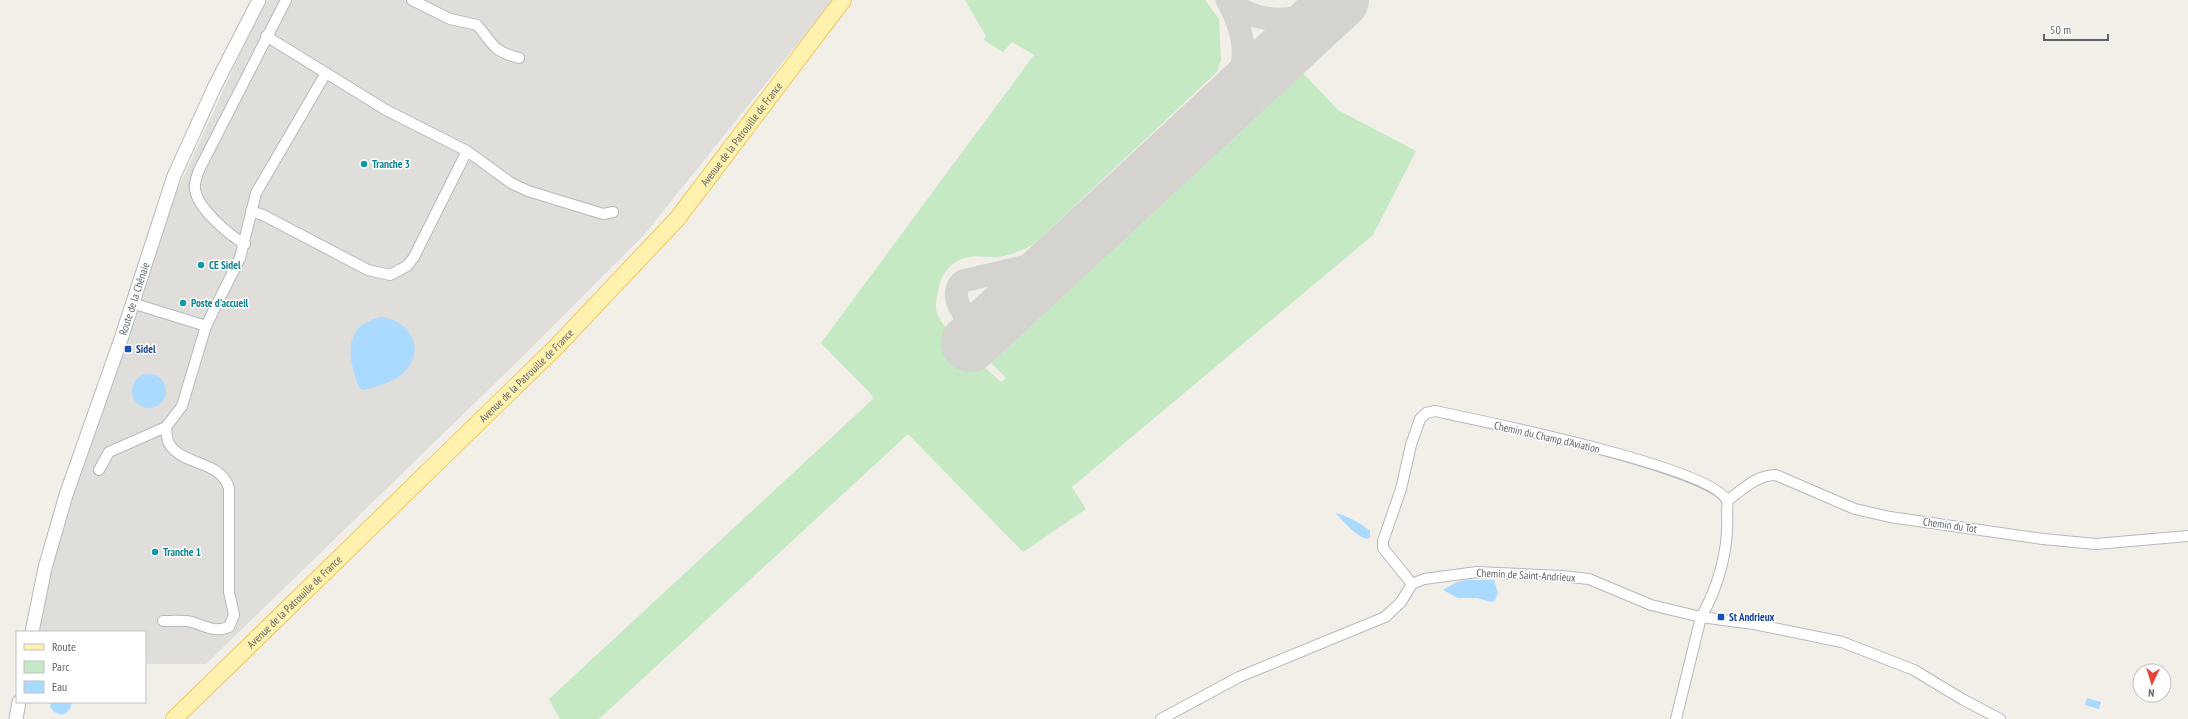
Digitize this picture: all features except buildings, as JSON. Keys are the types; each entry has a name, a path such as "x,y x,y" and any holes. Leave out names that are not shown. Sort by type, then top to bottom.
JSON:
{"main road":[{"name":"Avenue de la Patrouille de France","path":"174,719 557,346 677,219 843,0"}],"street":[{"name":"Route de la Chênaie","path":"32,631 56,527 174,176 214,88 259,0"},
{"path":"245,244 234,238 203,208 195,189 195,181 198,170 266,36 286,0"},
{"path":"412,0 450,19 477,25 493,47 502,53 519,58"},
{"path":"266,36 386,110 467,151 511,183 528,192 603,214 613,212"},
{"path":"99,470 108,452 166,427 182,406 206,326 226,288 245,244 256,193 326,73"},
{"path":"251,211 263,215 368,270 390,275 403,269 414,257 467,151"},
{"path":"132,303 206,326"},
{"name":"Chemin du Champ d'Aviation","path":"1412,584 1383,548 1383,542 1401,489 1410,445 1420,419 1426,413 1435,411 1572,442 1658,466 1710,485 1722,493 1727,501"},
{"path":"164,621 191,622 214,630 223,630 228,627 234,615 228,592 229,488 226,480 204,463 177,452 167,440 166,427"},
{"name":"Chemin du Tot","path":"1727,501 1756,479 1765,475 1776,475 1855,509 1890,517 2096,544 2188,536"},
{"path":"1676,719 1701,617 1710,602 1722,565 1728,532 1727,501"},
{"name":"Chemin de Saint-Andrieux","path":"1412,584 1424,579 1477,572 1562,576 1589,579 1651,605 1701,617 1754,624 1842,642 1914,670 1962,699 2000,719"},
{"path":"1161,719 1239,677 1385,617 1401,602 1412,584"},
{"path":"16,719 19,703"}],"shaded area":[{"path":"268,0 833,0 644,235 516,363 206,664 146,664 146,631 37,631 60,532 162,224 251,30"}],"green space":[{"path":"965,0 1205,0 1219,19 1221,59 1217,72 1035,243 1013,254 998,257 974,256 961,259 953,264 944,274 937,294 937,313 955,339 1001,382 1006,378 991,363 1303,73 1338,110 1416,151 1373,235 1072,487 1086,509 1023,552 908,434 599,719 560,719 549,699 873,399 871,394 821,343 1034,55 1012,42 1003,52 984,40 986,36"}],"water":[{"path":"381,317 400,323 412,336 414,353 412,362 397,378 375,387 364,390 360,389 353,366 351,345 359,328 368,321"},
{"path":"146,374 152,374 156,375 163,381 166,391 165,398 159,405 152,408 146,408 142,407 135,401 132,394 132,388 133,384 139,377"},
{"path":"1335,513 1358,522 1370,531 1370,538 1361,537"},
{"path":"1466,580 1494,580 1498,593 1495,600 1492,602 1477,598 1458,598 1443,590 1457,582"},
{"path":"2087,698 2101,702 2099,709 2085,705"},
{"path":"51,703 71,703 71,707 68,711 62,715 54,712 50,707"}],"taxiway":[{"path":"1225,106 1239,79 1243,54 1239,28 1227,0"},
{"path":"1229,0 1244,11 1255,16 1278,19 1301,17 1313,14 1334,5"},
{"path":"992,323 984,325 974,323 964,313 957,299 956,293 958,286 963,281 1052,260 1068,252"}],"runway":[{"path":"970,343 1340,0"}],"place":[{"name":"Tranche 3","path":"364,164"},
{"name":"CE Sidel","path":"201,265"},
{"name":"Poste d'accueil","path":"183,303"},
{"name":"Sidel","path":"128,349"},
{"name":"Tranche 1","path":"155,552"},
{"name":"St Andrieux","path":"1721,617"}]}
